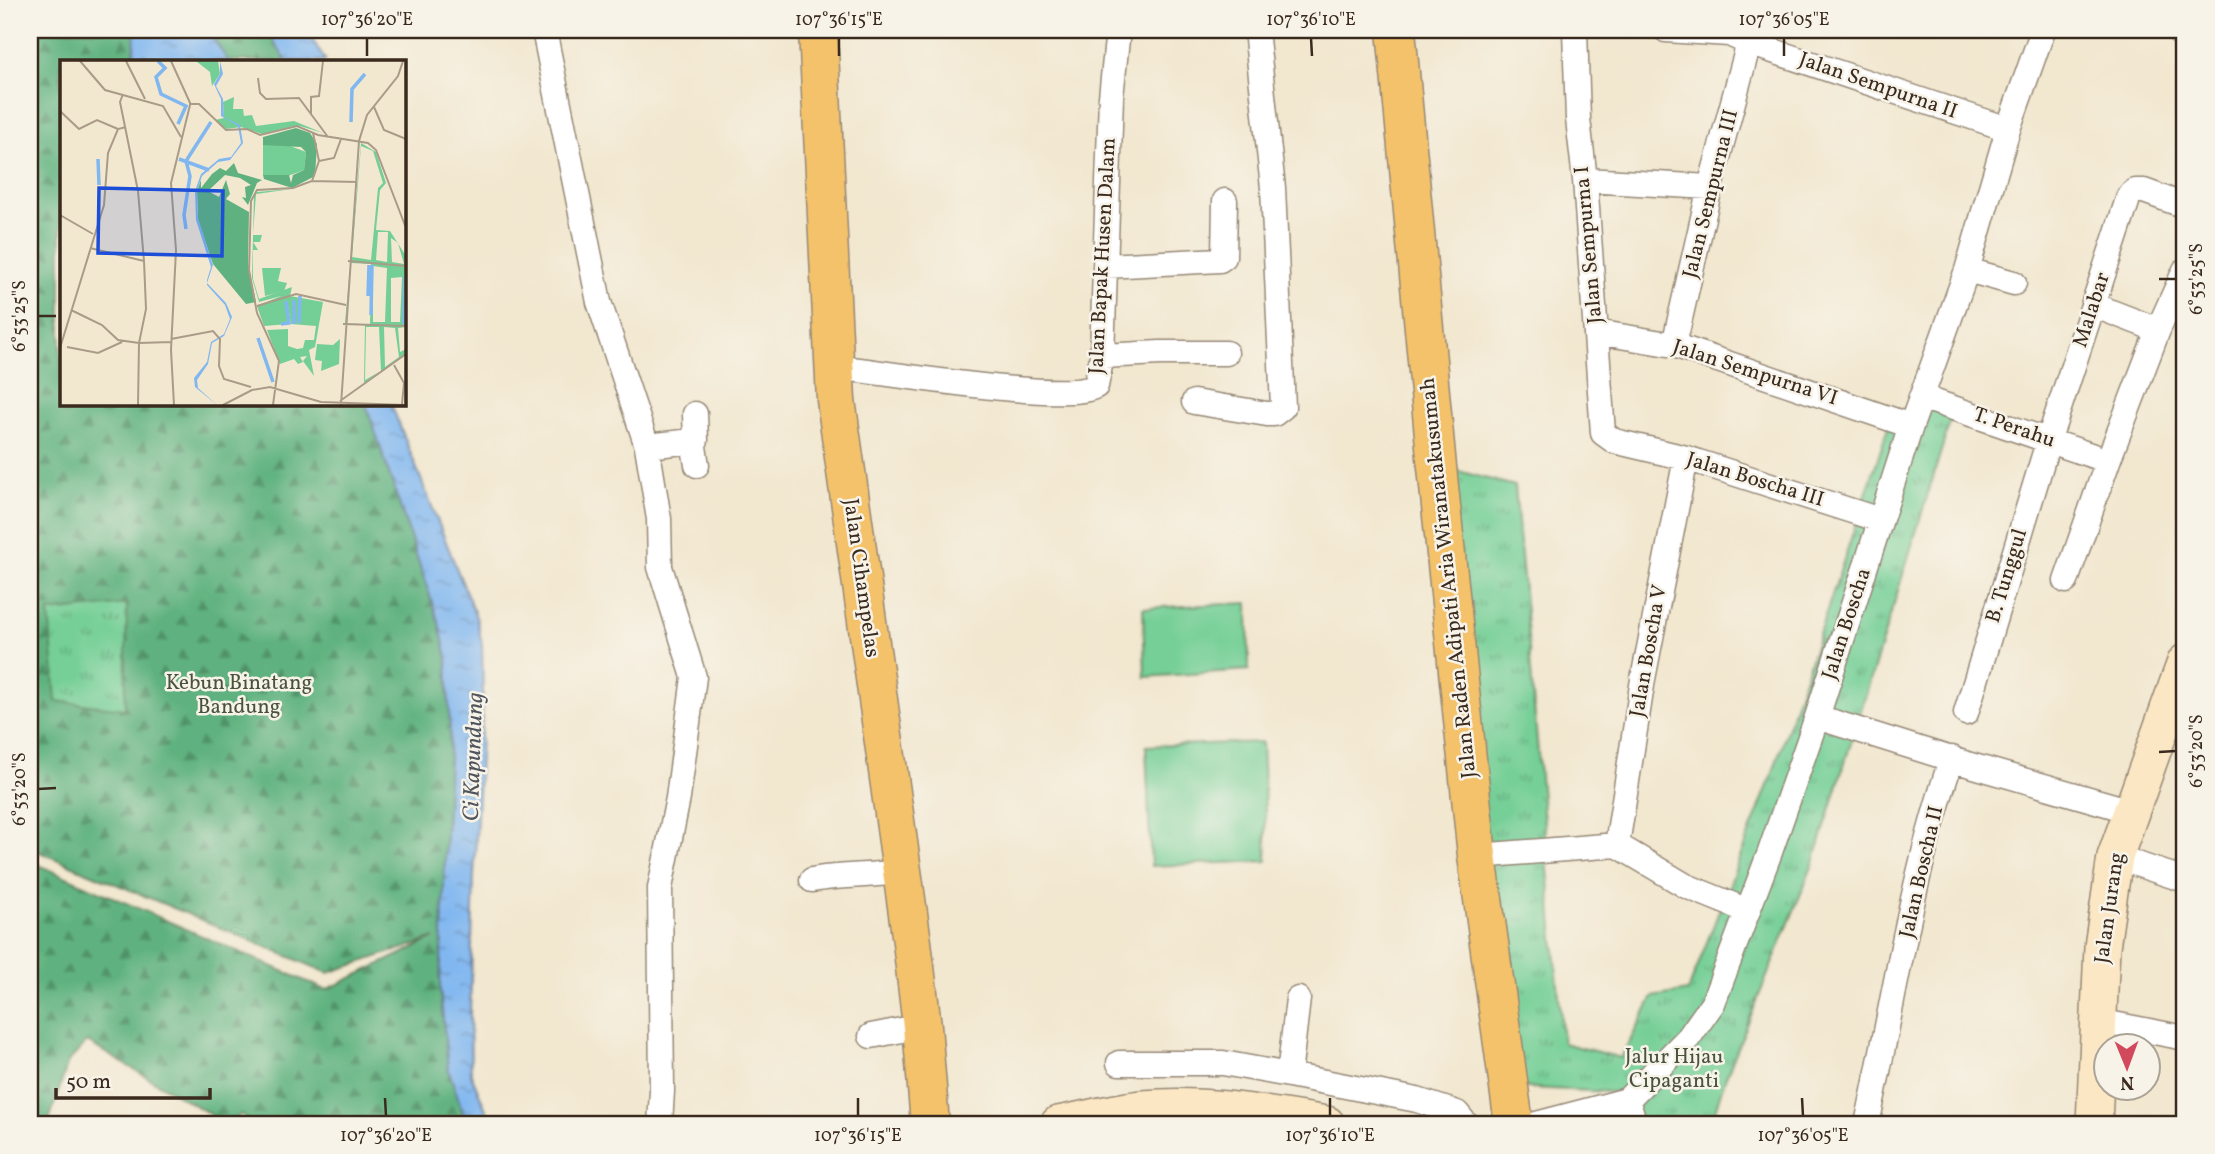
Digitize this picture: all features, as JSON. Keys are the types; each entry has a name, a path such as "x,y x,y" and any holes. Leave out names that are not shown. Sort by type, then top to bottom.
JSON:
{"main road":[{"name":"Jalan Cihampelas","path":"818,30 839,424 902,872 922,1026 930,1124"},
{"name":"Jalan Raden Adipati Aria Wiranatakusumah","path":"1396,30 1477,856 1499,1031 1514,1124"},
{"name":"Jalan Jurang","path":"2094,1124 2102,947 2115,857 2185,662"},
{"path":"1058,1124 1144,1108 1242,1111 1326,1124"}],"street":[{"path":"544,30 599,302 647,446 659,519 660,567 694,677 678,798 660,888 660,1124"},
{"name":"Jalan Bapak Husen Dalam","path":"834,367 1048,392 1089,390 1096,386 1102,356 1111,97 1118,30"},
{"path":"1194,402 1267,414 1274,414 1283,407 1273,187 1256,30"},
{"name":"Jalan Sempurna I","path":"1575,30 1578,118 1585,180 1601,423 1607,438 1628,444"},
{"name":"Jalan Sempurna II","path":"1666,30 1729,34 2008,130"},
{"name":"Jalan Boscha","path":"1628,1100 1689,1037 1713,1003 1817,717 1911,426 1967,270 2008,130 2043,30"},
{"path":"2180,30 2185,31"},
{"name":"Jalan Sempurna III","path":"1675,345 1710,187 1749,43"},
{"path":"1585,180 1710,187"},
{"name":"Malabar","path":"2049,439 2129,196 2135,191 2144,191 2185,206"},
{"path":"1106,266 1220,260 1224,257 1225,201"},
{"path":"1967,270 2014,283"},
{"path":"2066,581 2158,330 2185,270"},
{"path":"2094,305 2158,330"},
{"name":"Jalan Sempurna VI","path":"1596,332 1675,345 1911,426"},
{"path":"1102,356 1226,353"},
{"name":"T. Perahu","path":"1921,397 2108,461"},
{"path":"647,446 695,453 695,414"},
{"name":"B. Tunggul","path":"1966,713 2049,439"},
{"name":"Jalan Boscha III","path":"1628,444 1686,458 1880,520"},
{"name":"Jalan Boscha V","path":"1617,845 1643,678 1686,458"},
{"path":"1817,717 2131,811"},
{"name":"Jalan Boscha II","path":"1867,1124 1917,878 1934,811 1952,758"},
{"path":"1477,856 1617,845 1686,886 1748,911"},
{"path":"2115,857 2185,880"},
{"path":"812,880 835,875 902,872"},
{"path":"1289,1075 1298,999"},
{"path":"2098,1021 2185,1038"},
{"path":"871,1036 922,1026"},
{"path":"1119,1063 1223,1063 1417,1100 1457,1113 1466,1124"},
{"path":"1536,1124 1628,1100 1635,1124"}],"green space":[{"name":"Kebun Binatang Bandung","path":"30,30 267,30 285,60 60,60 60,406 367,406 439,623 447,657 450,731 440,989 449,1058 467,1124 250,1124 242,1114 227,1124 87,1042 68,1062 48,1124 30,1124 30,861 326,990 435,938 328,973 30,848"},
{"name":"Jalur Hijau Cipaganti","path":"1922,399 1954,409 1815,859 1725,1079 1711,1124 1640,1124 1628,1093 1512,1087 1443,467 1515,486 1563,1043 1621,1058 1653,997 1688,991 1772,775 1888,428"},
{"path":"1248,603 1249,670 1145,677 1143,608"},
{"path":"127,604 125,709 56,701 49,612"},
{"path":"1262,742 1267,861 1151,866 1146,746"}],"water":[{"path":"135,30 208,30 227,60 139,60 134,54"},
{"path":"267,30 306,30 325,60 285,60"},
{"name":"Ci Kapundung","path":"367,406 392,406 476,617 482,644 483,695 470,1013 471,1074 492,1124 467,1124 448,1068 440,989 450,731 447,657 439,623"}]}
